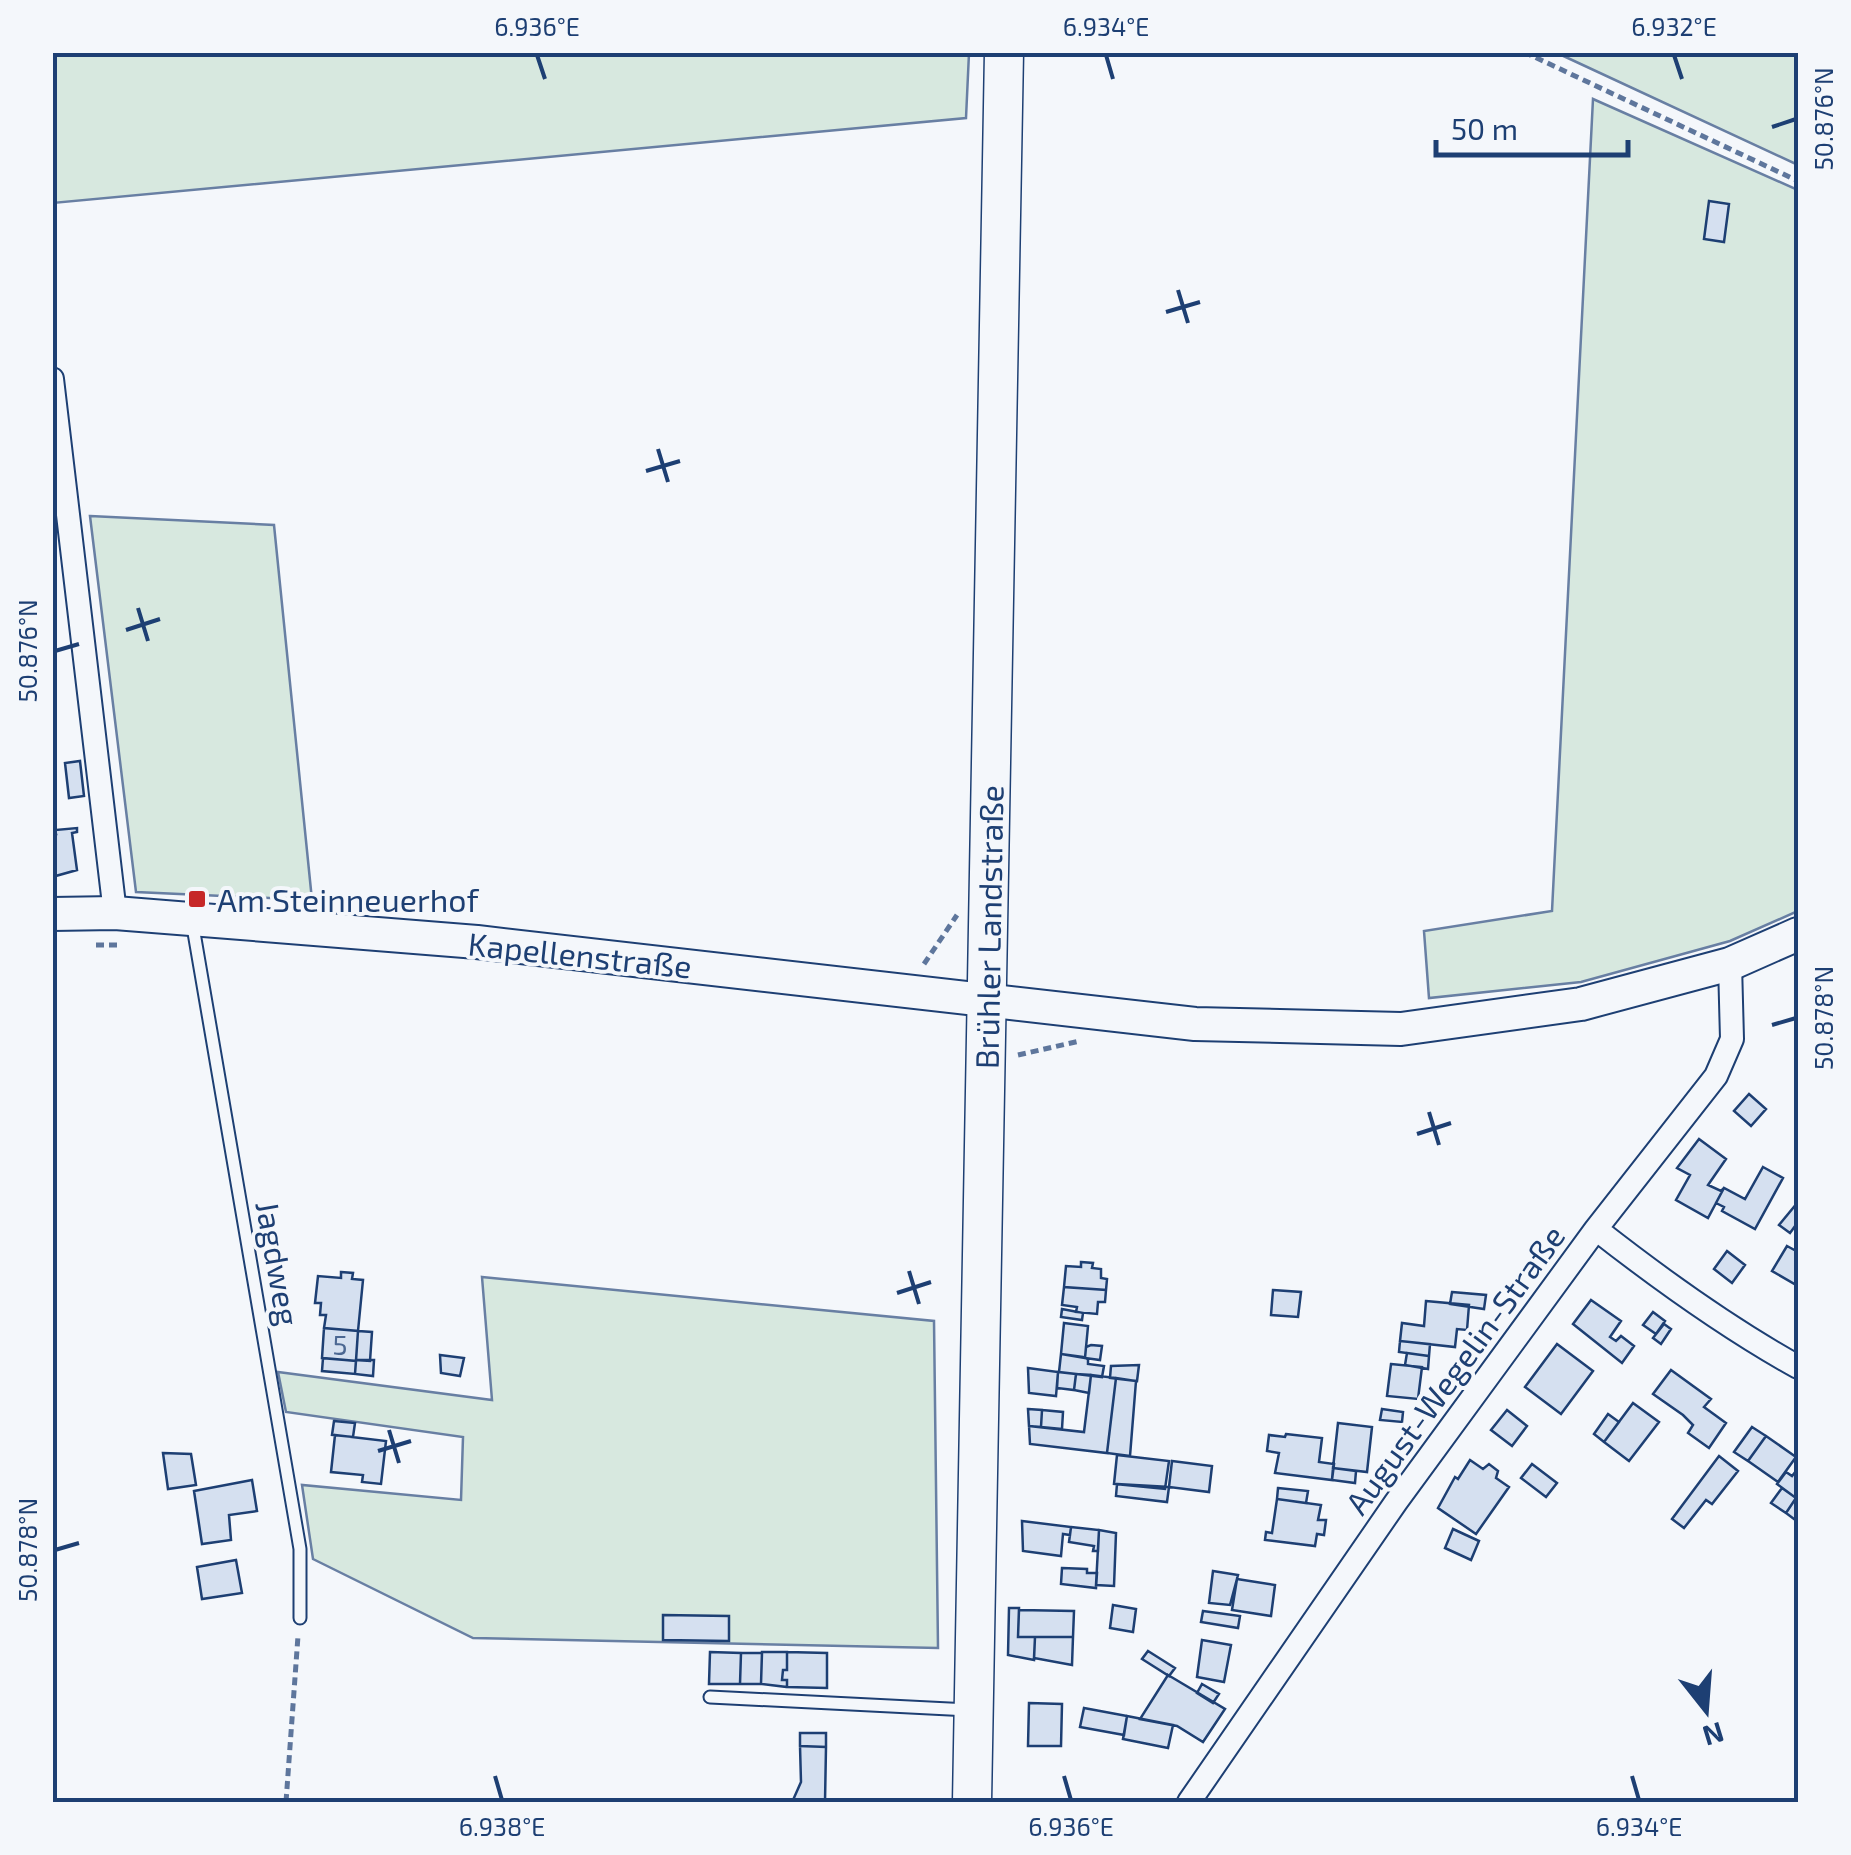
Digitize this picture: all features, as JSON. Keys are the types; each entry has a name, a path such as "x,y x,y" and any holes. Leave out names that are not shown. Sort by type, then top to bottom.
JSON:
{"main road":[{"name":"Brühler Landstraße","path":"972,1802 1004,52"},
{"name":"Kapellenstraße","path":"52,914 192,918 477,942 1194,1024 1401,1030 1581,1004 1730,964 1798,934"}],"street":[{"path":"52,380 60,514 115,913"},
{"name":"August-Wegelin-Straße","path":"1189,1802 1396,1502 1596,1229 1716,1076 1732,1039 1730,964"},
{"path":"1596,1229 1742,1336 1798,1367"}],"lane":[{"name":"Jagdweg","path":"192,918 300,1549 300,1618"},
{"path":"710,1697 974,1710"}],"path":[{"path":"1524,52 1798,181"},
{"path":"286,1802 300,1618"}],"shaded area":[{"path":"90,52 969,53 966,118 53,203 53,56"},
{"path":"1557,53 1798,53 1798,165"},
{"path":"1593,99 1798,190 1798,911 1730,941 1581,982 1429,998 1424,931 1552,911"},
{"path":"90,516 274,525 312,900 136,892"},
{"path":"482,1277 934,1321 938,1648 473,1638 313,1559 302,1485 461,1500 463,1437 286,1412 278,1372 492,1400"}],"building":[{"path":"1709,201 1729,204 1724,242 1704,239"},
{"path":"80,761 84,796 69,798 65,763"},
{"path":"77,828 72,833 77,870 52,877 52,834 56,834 55,830"},
{"path":"1749,1094 1766,1109 1751,1126 1734,1111"},
{"path":"1699,1139 1726,1159 1708,1185 1721,1191 1724,1188 1708,1218 1676,1200 1690,1175 1677,1168"},
{"path":"1763,1167 1783,1178 1755,1229 1722,1211 1724,1207 1716,1203 1724,1188 1745,1199"},
{"path":"1798,1202 1798,1222 1790,1233 1779,1225"},
{"path":"1787,1246 1798,1252 1798,1286 1772,1271"},
{"path":"1727,1251 1745,1265 1732,1283 1714,1269"},
{"path":"1081,1262 1093,1263 1092,1268 1101,1269 1101,1278 1107,1279 1106,1290 1064,1287 1066,1266 1081,1267"},
{"path":"341,1272 353,1273 352,1279 363,1280 358,1331 324,1328 326,1315 320,1315 321,1303 315,1303 318,1276 341,1278"},
{"path":"1064,1287 1106,1290 1105,1302 1098,1302 1097,1314 1076,1312 1077,1307 1062,1305"},
{"path":"1273,1290 1301,1292 1298,1317 1271,1315"},
{"path":"1452,1292 1486,1295 1484,1309 1450,1304"},
{"path":"1591,1300 1621,1321 1610,1337 1616,1341 1621,1336 1634,1346 1622,1363 1573,1324"},
{"path":"1426,1301 1469,1305 1467,1330 1457,1329 1455,1347 1400,1341 1402,1323 1424,1326"},
{"path":"1062,1309 1083,1313 1082,1320 1061,1317"},
{"path":"1653,1312 1665,1321 1656,1334 1643,1325"},
{"path":"1064,1323 1088,1326 1085,1358 1061,1354"},
{"path":"1664,1324 1671,1329 1661,1344 1653,1338"},
{"path":"324,1328 358,1331 356,1361 322,1358"},
{"path":"358,1331 372,1332 370,1361 356,1360"},
{"path":"1400,1341 1430,1344 1429,1356 1399,1352"},
{"path":"1557,1344 1593,1371 1561,1414 1525,1387"},
{"path":"1102,1346 1100,1360 1085,1358 1086,1347"},
{"path":"1407,1353 1429,1356 1428,1369 1405,1365"},
{"path":"1061,1354 1083,1357 1088,1364 1104,1366 1102,1377 1059,1372"},
{"path":"440,1355 464,1358 460,1376 441,1373"},
{"path":"323,1358 356,1361 355,1374 322,1371"},
{"path":"356,1360 374,1360 373,1376 355,1374"},
{"path":"1391,1364 1422,1367 1418,1399 1387,1396"},
{"path":"1139,1365 1137,1381 1110,1378 1111,1366"},
{"path":"1028,1368 1058,1372 1056,1396 1029,1393"},
{"path":"1671,1370 1711,1399 1704,1407 1726,1423 1709,1448 1688,1433 1693,1425 1683,1415 1653,1394"},
{"path":"1058,1372 1076,1374 1074,1390 1057,1388"},
{"path":"1076,1374 1091,1375 1089,1393 1074,1390"},
{"path":"1091,1375 1116,1378 1107,1453 1030,1444 1029,1426 1084,1432"},
{"path":"1116,1378 1136,1381 1130,1456 1107,1453"},
{"path":"1633,1403 1659,1422 1629,1461 1604,1442"},
{"path":"1028,1409 1042,1410 1041,1427 1029,1426"},
{"path":"1382,1409 1403,1412 1402,1422 1380,1420"},
{"path":"1042,1410 1063,1412 1062,1429 1041,1427"},
{"path":"1507,1410 1527,1426 1512,1446 1491,1430"},
{"path":"1608,1414 1619,1422 1604,1442 1594,1434"},
{"path":"334,1421 355,1423 353,1437 332,1435"},
{"path":"1338,1423 1372,1427 1367,1472 1333,1468"},
{"path":"1752,1427 1766,1436 1748,1461 1734,1452"},
{"path":"335,1435 386,1441 381,1484 362,1482 363,1475 331,1472"},
{"path":"1269,1435 1322,1438 1319,1462 1334,1464 1332,1480 1275,1473 1279,1453 1267,1451"},
{"path":"1766,1436 1796,1457 1778,1482 1748,1461"},
{"path":"163,1453 191,1454 196,1485 168,1489"},
{"path":"1117,1455 1169,1461 1165,1489 1114,1484"},
{"path":"1719,1456 1738,1471 1712,1504 1706,1500 1684,1528 1672,1519"},
{"path":"1470,1460 1483,1469 1489,1464 1498,1471 1496,1478 1509,1487 1476,1534 1438,1508 1455,1477 1458,1479"},
{"path":"1172,1461 1212,1466 1209,1492 1169,1487"},
{"path":"1532,1464 1557,1483 1546,1497 1521,1478"},
{"path":"1333,1468 1356,1471 1355,1483 1332,1480"},
{"path":"1796,1471 1798,1522 1786,1513 1796,1498 1777,1484 1786,1472 1792,1476"},
{"path":"252,1480 257,1511 229,1515 231,1540 202,1544 194,1491"},
{"path":"1117,1484 1169,1487 1167,1502 1116,1496"},
{"path":"1278,1488 1308,1491 1306,1503 1277,1499"},
{"path":"1782,1488 1796,1498 1786,1513 1771,1503"},
{"path":"1277,1499 1321,1505 1318,1520 1326,1520 1324,1535 1317,1534 1315,1546 1265,1540 1266,1532 1272,1533"},
{"path":"1022,1521 1071,1527 1070,1535 1063,1534 1061,1556 1023,1551"},
{"path":"1071,1527 1099,1530 1098,1551 1093,1551 1094,1546 1069,1542"},
{"path":"1453,1529 1479,1541 1471,1560 1445,1548"},
{"path":"1099,1530 1116,1533 1114,1586 1096,1585"},
{"path":"236,1560 242,1593 202,1599 197,1567"},
{"path":"1062,1568 1097,1573 1096,1588 1061,1584"},
{"path":"1213,1571 1238,1575 1230,1605 1209,1603"},
{"path":"1237,1579 1275,1585 1271,1616 1232,1610"},
{"path":"1113,1605 1136,1609 1133,1632 1110,1628"},
{"path":"1009,1608 1019,1608 1018,1637 1035,1637 1034,1660 1008,1655"},
{"path":"1019,1610 1074,1611 1073,1637 1018,1637"},
{"path":"1203,1611 1240,1616 1238,1628 1201,1622"},
{"path":"663,1615 729,1616 729,1641 663,1640"},
{"path":"1035,1637 1073,1637 1072,1665 1034,1658"},
{"path":"1202,1640 1231,1645 1224,1682 1197,1677"},
{"path":"1148,1651 1175,1668 1169,1676 1142,1659"},
{"path":"710,1652 741,1653 740,1684 709,1684"},
{"path":"762,1652 787,1652 787,1670 783,1670 782,1680 787,1680 787,1687 761,1684"},
{"path":"787,1652 827,1653 827,1688 787,1687 787,1680 782,1680 783,1670 787,1670"},
{"path":"741,1653 762,1653 761,1684 740,1684"},
{"path":"1168,1675 1225,1709 1203,1742 1177,1726 1140,1719"},
{"path":"1202,1684 1219,1694 1213,1703 1197,1693"},
{"path":"1029,1703 1062,1704 1061,1746 1028,1746"},
{"path":"1084,1708 1127,1716 1124,1735 1080,1727"},
{"path":"1127,1716 1173,1725 1168,1748 1123,1739"},
{"path":"800,1733 826,1733 826,1747 800,1746"},
{"path":"800,1746 826,1747 825,1802 793,1800 801,1782"}],"place":[{"name":"Am Steinneuerhof","path":"197,899"}]}
